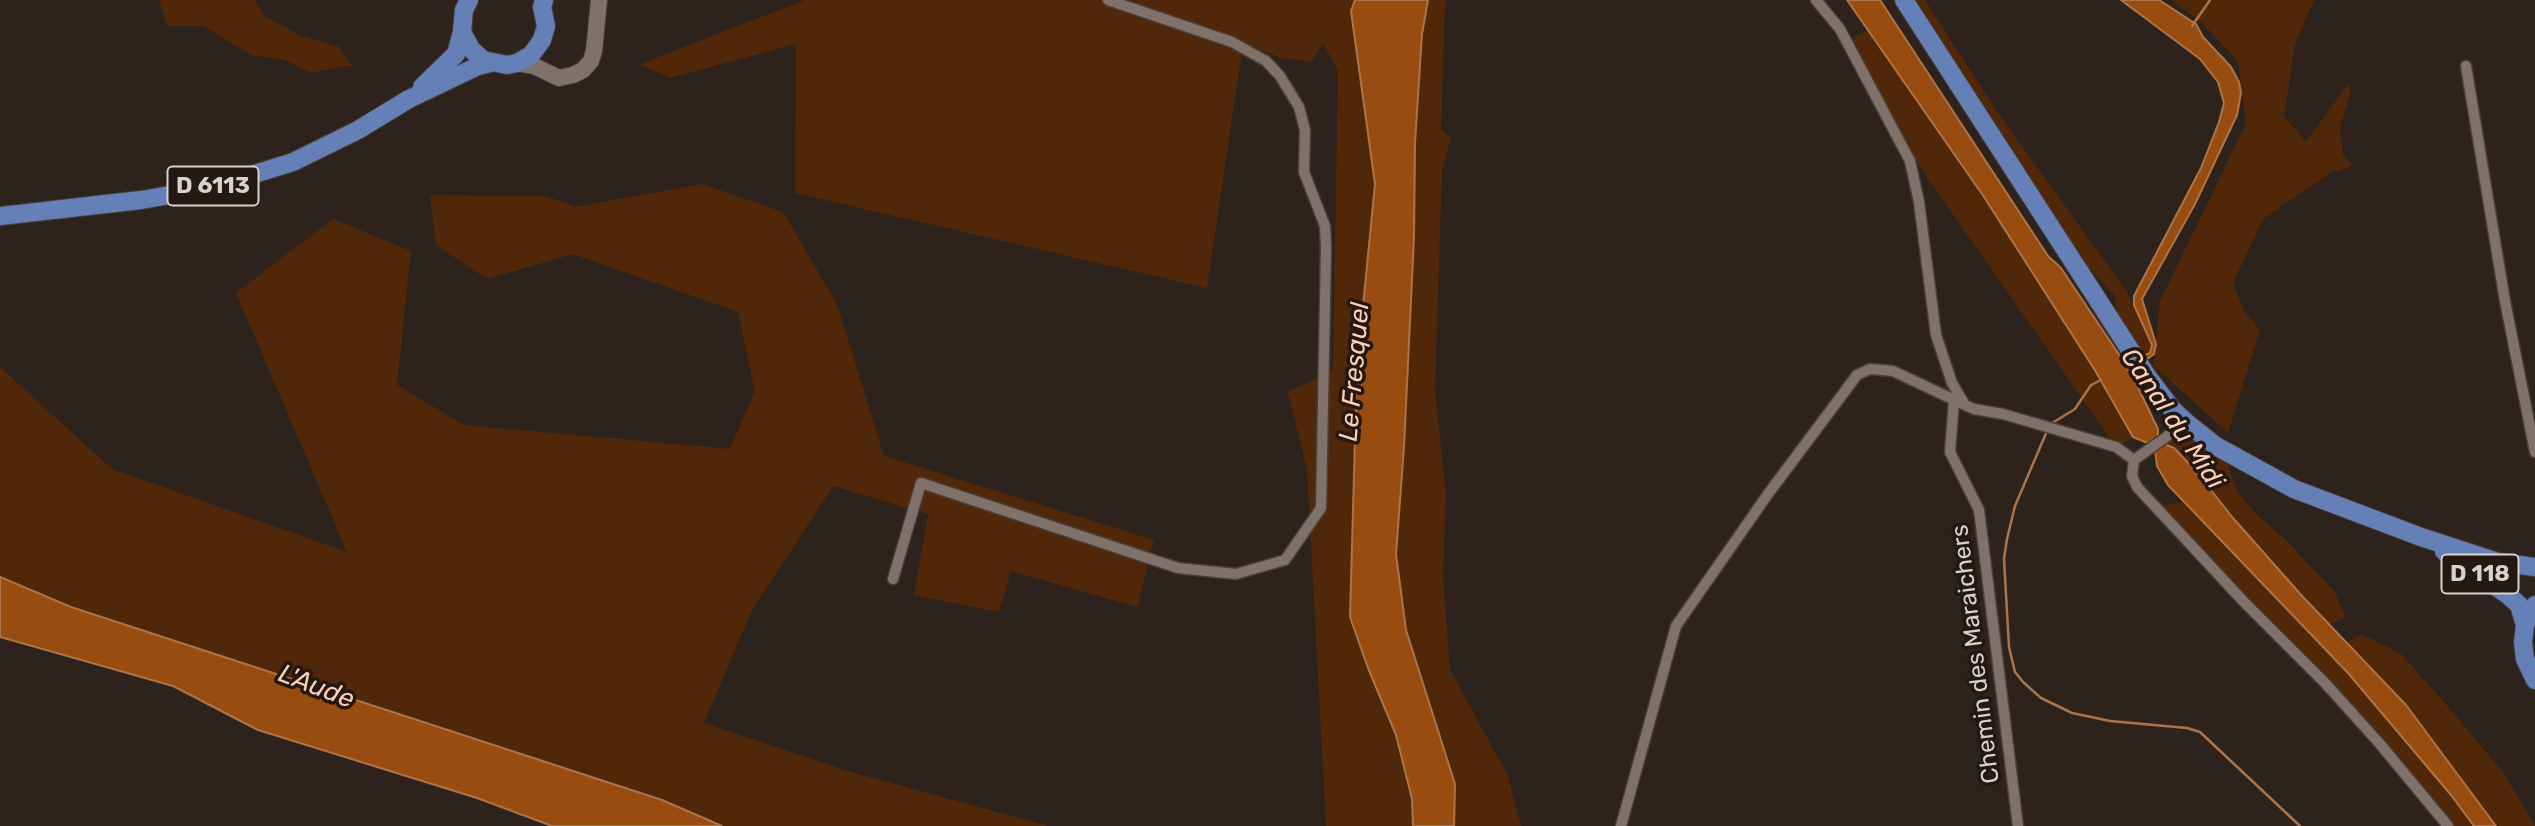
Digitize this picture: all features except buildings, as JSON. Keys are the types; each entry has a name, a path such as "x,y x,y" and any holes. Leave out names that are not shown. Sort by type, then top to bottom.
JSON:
{"main road":[{"name":"D 118","path":"1904,0 2147,376 2172,410 2178,427 2294,489 2421,537 2498,562 2534,566"},
{"path":"465,3 463,32 471,50 490,63 507,65 531,55 542,40 545,26 541,2"},
{"name":"D 6113","path":"410,99 456,54 463,32"},
{"name":"D 6113","path":"0,216 141,200 194,191 293,162 358,130 410,99 478,66 490,63"},
{"name":"D 118","path":"2421,537 2472,568 2508,595 2519,605 2525,625"},
{"path":"2535,605 2525,625 2523,642 2525,659 2535,680"}],"street":[{"path":"517,63 534,66 559,78 583,70 591,61 594,51 598,0"},
{"path":"893,579 921,483 1178,568 1236,574 1285,560 1321,508 1325,226 1304,172 1305,131 1299,107 1280,76 1266,61 1232,42 1108,0"},
{"path":"1816,0 1840,29 1910,161 1919,202 1936,335 1960,402"},
{"path":"542,40 542,52 548,66 555,72 573,75"},
{"path":"2466,66 2505,301 2535,452"},
{"path":"1622,826 1676,626 1768,494 1857,375 1870,369 1893,371 1974,410 2003,414 2116,447 2134,460"},
{"name":"Chemin des Maraichers","path":"1960,402 1950,452 1979,510 2018,826"},
{"path":"2134,460 2178,427"},
{"path":"2134,460 2132,476 2137,487 2245,603 2326,684 2448,826"}],"shaded area":[{"path":"159,0 255,0 263,15 299,35 339,47 352,65 311,73 285,60 251,55 204,26 167,26"},
{"path":"805,0 1447,0 1441,129 1451,137 1442,170 1435,390 1446,495 1443,575 1450,670 1507,774 1521,826 1326,826 1307,469 1288,392 1333,370 1338,71 1323,43 1311,62 1282,58 1243,44 1207,288 795,193 796,44 670,78 640,64"},
{"path":"1355,0 1428,0 1422,34 1415,143 1414,237 1396,554 1406,630 1455,784 1454,826 1413,826 1412,799 1396,735 1350,617 1357,367 1375,184 1351,11"},
{"path":"1847,0 1880,0 2048,256 2061,268 2120,356 2158,429 2158,439 2174,448 2195,470 2233,518 2303,597 2406,705 2496,826 2474,826 2348,673 2168,485 2157,466 2155,450 2150,444 2133,437 2096,372 1984,197"},
{"path":"1914,0 1925,0 1998,113 2127,292 2150,340 2150,353 2143,356 2119,320 2114,295 2083,261"},
{"path":"2121,0 2159,0 2196,24 2203,37 2231,67 2241,93 2237,115 2195,204 2142,299 2156,344 2154,354 2146,360 2143,356 2150,353 2152,345 2134,305 2134,296 2201,168 2224,103 2218,82 2200,59"},
{"path":"2172,0 2314,0 2295,44 2284,116 2306,142 2348,84 2351,91 2340,127 2343,155 2353,166 2332,172 2263,219 2233,283 2245,313 2260,330 2228,433 2154,366 2160,301 2246,124 2238,61 2203,24"},
{"path":"1868,31 1984,197 2096,372 2133,437 2116,447 1893,126 1851,49 1855,36"},
{"path":"702,184 783,212 837,304 884,456 1154,540 1137,607 1011,571 999,612 914,595 928,514 833,486 751,612 704,723 844,770 1048,826 722,826 662,800 71,607 0,577 0,367 112,469 347,552 236,293 333,219 411,251 397,385 464,425 730,449 755,391 738,312 573,254 487,279 436,245 430,195 546,196 575,207"},
{"path":"2169,435 2194,439 2229,450 2229,469 2237,491 2258,516 2285,539 2334,591 2345,617 2330,625 2233,518 2195,470 2168,445"},
{"path":"2183,502 2348,673 2474,826 2448,826 2380,744 2165,517 2164,505"},
{"path":"0,577 71,607 662,800 722,826 552,826 477,798 258,730 173,686 0,637"},
{"path":"2361,634 2401,654 2503,772 2535,826 2496,826 2406,705 2347,643"}],"waterway":[{"path":"2192,26 2210,0"},
{"path":"2049,425 2075,409 2091,385 2101,380"},
{"path":"2047,431 2015,506 2004,559 2009,647 2015,672 2041,698 2072,713 2110,721 2187,728 2200,732 2300,826"}],"water label":[{"name":"Le Fresquel","path":"1355,372"},
{"name":"Canal du Midi","path":"2172,419"},
{"name":"L'Aude","path":"316,687"}]}
